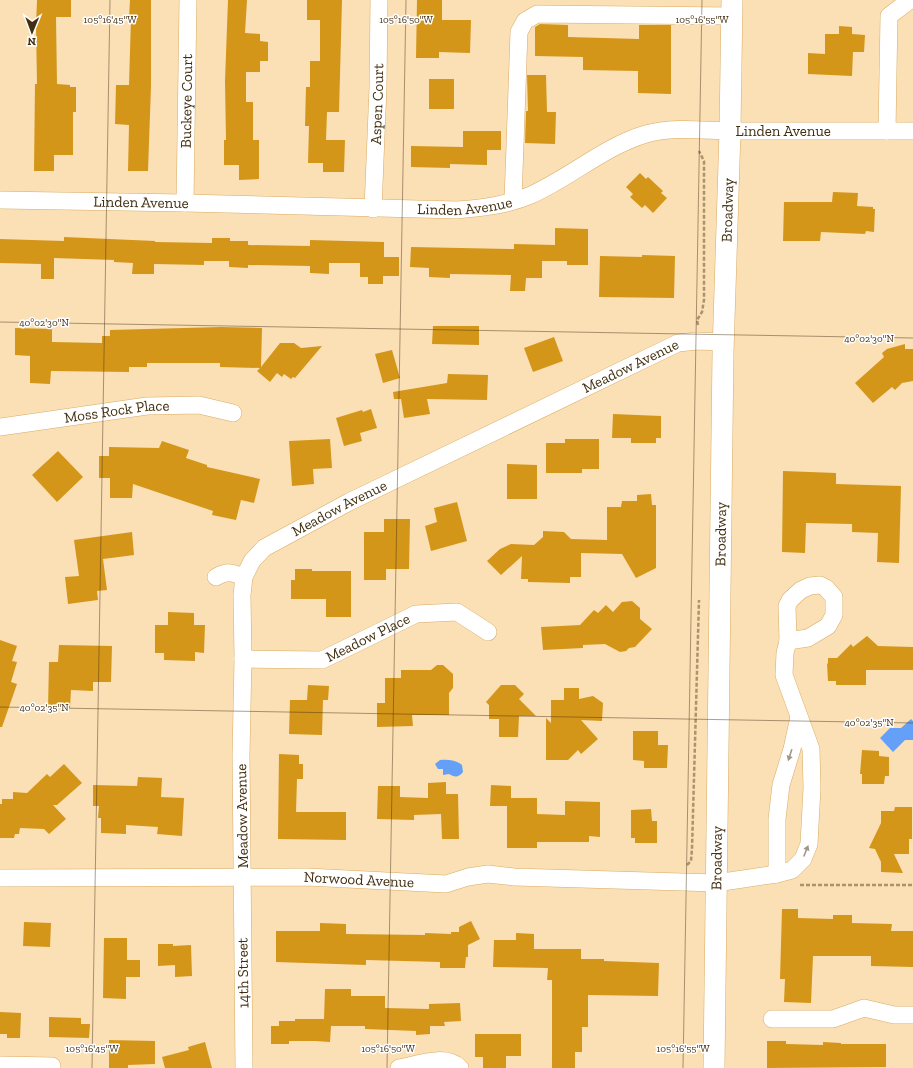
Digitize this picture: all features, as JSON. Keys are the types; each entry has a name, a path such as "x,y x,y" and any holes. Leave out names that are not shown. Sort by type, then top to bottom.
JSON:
{"main road":[{"name":"Broadway","path":"714,1068 724,342 732,8"}],"street":[{"name":"Buckeye Court","path":"185,203 188,0"},
{"name":"Aspen Court","path":"373,209 378,87 378,0"},
{"path":"887,131 889,16 910,0"},
{"path":"513,201 519,32 525,21 537,14 732,8"},
{"name":"Linden Avenue","path":"0,200 457,210 487,207 531,195 551,185 604,153 632,139 649,134 684,129 730,131 913,131"},
{"name":"Meadow Avenue","path":"242,878 242,595 244,577 252,561 264,548 349,502 678,343 700,341 724,342"},
{"name":"Moss Rock Place","path":"0,427 147,406 199,405 233,413"},
{"path":"216,578 223,573 231,572 244,577"},
{"name":"Meadow Place","path":"243,659 322,660 416,614 457,612 488,632"},
{"name":"Norwood Avenue","path":"0,878 307,877 446,884 468,877 488,874 514,877 716,883 777,874 792,870 803,859 809,844 812,788 811,748 784,676 785,653 788,642"},
{"path":"777,874 777,819 781,785 792,749 799,717"},
{"name":"14th Street","path":"242,878 244,1068"},
{"path":"772,1019 833,1019 864,1008 894,1015 913,1015"},
{"path":"399,1068 440,1060 452,1062 460,1068"},
{"path":"0,1065 52,1066"}],"path":[{"path":"699,151 704,161 704,300 702,312 697,320 700,341"},
{"path":"684,869 691,861 692,849 700,596"},
{"path":"794,886 913,885"}],"water":[{"path":"911,719 913,721 913,740 905,740 893,752 880,738 890,728 901,728"},
{"path":"440,760 457,762 462,765 463,772 457,776 449,774 443,775 443,769 438,769 435,764"}],"building":[{"path":"37,0 71,0 71,17 56,17 57,84 76,87 76,112 73,112 73,155 54,155 54,171 34,171 35,84 37,84"},
{"path":"130,0 151,0 151,86 148,171 128,171 129,125 115,124 116,85 129,85 131,18 129,18"},
{"path":"228,0 247,0 245,33 260,34 260,41 268,42 268,61 260,61 260,72 246,72 246,102 253,102 253,140 259,140 259,179 239,180 239,165 224,165 224,140 226,140 225,81"},
{"path":"307,0 342,0 339,112 327,112 326,140 345,140 344,172 323,172 323,163 308,163 309,126 305,126 306,87 310,87 310,61 320,61 320,20 307,20"},
{"path":"417,0 442,0 442,20 471,20 470,53 439,52 439,58 416,58"},
{"path":"540,24 568,25 568,37 639,39 639,25 671,25 671,94 638,93 638,71 583,70 583,57 535,56 535,27"},
{"path":"839,26 852,27 852,34 865,35 864,52 853,52 852,76 808,74 808,53 825,54 825,34 839,34"},
{"path":"527,75 546,75 547,112 556,112 555,144 525,143 526,111 528,111"},
{"path":"429,79 454,79 454,109 429,109"},
{"path":"463,131 501,131 501,150 487,150 487,165 450,164 450,168 411,167 411,146 463,147"},
{"path":"640,173 646,179 648,177 663,191 661,193 667,198 653,213 645,205 642,208 630,197 633,194 626,187"},
{"path":"833,192 858,193 857,206 873,207 873,209 875,209 874,232 866,231 865,234 821,232 820,241 783,241 784,202 832,202"},
{"path":"555,228 588,229 588,265 567,265 567,261 542,261 542,278 526,278 525,291 510,291 511,275 450,274 450,278 429,277 429,268 410,267 411,247 514,249 514,244 555,245"},
{"path":"64,237 155,242 212,243 212,238 230,238 230,241 248,241 248,245 310,246 310,240 384,242 384,257 399,257 399,276 383,276 383,284 368,284 368,277 360,277 360,263 329,263 329,274 310,273 310,266 248,265 248,268 229,267 229,261 204,261 204,265 154,264 154,274 132,274 133,263 114,262 114,260 54,258 54,279 41,279 41,264 0,263 0,239 64,241"},
{"path":"642,255 675,256 674,298 599,297 600,256 642,257"},
{"path":"433,326 479,326 479,345 432,344"},
{"path":"221,327 262,328 261,367 280,343 294,343 301,348 322,346 295,378 293,377 291,379 284,374 282,377 277,373 270,382 257,371 260,368 220,367 220,363 147,363 147,367 129,367 129,372 51,371 50,384 30,383 30,356 15,355 15,328 52,329 52,342 102,343 102,336 110,336 110,330"},
{"path":"554,337 563,361 533,372 524,348"},
{"path":"905,344 905,349 913,349 913,381 902,383 895,390 892,387 873,403 855,383 884,357 882,353 887,349"},
{"path":"392,350 400,378 383,383 375,354"},
{"path":"448,374 488,375 487,400 427,399 430,414 404,418 401,399 394,399 393,392 447,383"},
{"path":"371,409 377,428 360,433 362,441 344,446 336,418 362,410 363,412"},
{"path":"613,414 661,416 661,438 656,438 656,443 631,443 631,438 612,438"},
{"path":"330,439 332,468 313,469 314,484 292,486 289,441"},
{"path":"565,439 599,439 599,469 582,469 582,473 546,473 546,443 565,443"},
{"path":"162,441 189,450 186,458 207,465 207,467 260,479 254,503 241,500 236,520 212,515 213,511 133,484 132,498 110,498 110,478 99,478 99,456 109,456 109,447 159,448"},
{"path":"58,451 83,477 57,502 32,475"},
{"path":"507,464 537,465 537,499 507,499"},
{"path":"783,471 836,473 836,484 901,486 899,563 877,562 878,533 852,532 852,524 806,523 805,553 782,552"},
{"path":"651,494 652,505 656,505 656,568 636,578 622,554 581,553 581,577 570,577 570,583 528,582 528,579 521,579 522,556 501,575 487,561 500,549 511,544 534,545 543,537 543,531 564,532 571,539 607,540 607,507 621,507 622,501 637,501 637,495"},
{"path":"457,502 467,541 431,551 425,526 437,522 434,508"},
{"path":"384,519 410,519 409,569 386,569 386,580 364,580 364,532 384,532"},
{"path":"132,532 134,555 103,559 107,590 97,591 98,600 68,604 65,577 79,576 74,540"},
{"path":"295,569 312,569 312,571 351,571 351,617 326,617 326,599 291,599 291,580 295,580"},
{"path":"632,601 640,608 640,619 652,629 635,647 620,652 605,644 583,645 583,648 543,650 541,627 580,625 594,610 598,613 606,605 613,612 622,602"},
{"path":"168,612 194,613 194,625 205,625 204,653 195,652 195,661 164,660 164,653 155,653 155,625 168,625"},
{"path":"867,636 878,646 913,647 913,670 866,670 866,685 836,685 836,681 828,681 828,658 837,658 851,644 853,647"},
{"path":"0,640 17,646 12,661 17,662 11,682 17,684 2,727 0,727"},
{"path":"59,645 112,646 111,682 93,682 93,691 71,690 70,708 48,708 49,662 58,662"},
{"path":"437,665 443,665 453,674 453,688 449,693 449,715 412,715 413,726 377,727 377,703 385,703 385,678 401,678 401,670 431,670"},
{"path":"308,685 329,686 328,700 323,700 322,735 289,734 290,700 307,700"},
{"path":"501,685 515,685 524,694 519,699 536,716 519,716 518,737 499,737 499,719 489,719 489,705 486,702"},
{"path":"564,688 579,688 579,699 593,696 603,703 602,721 581,720 598,739 581,754 578,750 568,760 546,760 546,718 551,723 551,700 564,700"},
{"path":"633,731 658,731 658,745 668,745 667,768 644,768 644,761 633,760"},
{"path":"862,750 879,751 879,756 889,757 889,776 885,776 884,784 862,784 862,774 860,774"},
{"path":"279,754 299,755 299,764 303,764 303,779 297,779 296,812 346,812 346,840 278,839"},
{"path":"64,764 82,783 57,805 53,805 66,819 49,834 44,829 20,828 19,834 15,834 14,838 0,838 0,804 2,804 2,799 13,799 13,792 27,793 47,774 50,777"},
{"path":"138,777 162,778 161,797 184,798 182,836 157,834 158,827 126,825 126,834 101,833 101,818 98,818 99,806 93,806 93,785 137,786"},
{"path":"446,782 446,794 458,794 459,839 442,839 441,814 414,815 414,820 377,819 378,786 400,786 400,797 428,798 428,783"},
{"path":"491,785 511,786 511,798 537,798 537,814 565,815 565,801 600,802 600,837 589,836 589,842 537,842 537,848 507,848 507,806 490,806"},
{"path":"895,807 912,807 912,839 909,839 909,854 894,854 903,873 881,872 881,862 875,849 869,848 881,823 881,811 894,811"},
{"path":"651,809 652,821 657,821 657,843 635,843 635,838 631,838 631,810"},
{"path":"782,909 798,909 798,918 833,919 833,915 852,915 852,923 892,924 891,931 913,931 913,967 871,966 871,956 813,956 811,1003 784,1002 785,979 780,979"},
{"path":"471,921 480,939 468,945 468,957 466,957 465,968 440,968 440,962 366,960 366,965 276,962 276,931 320,931 320,923 346,924 346,934 451,934 451,932 459,932 459,927"},
{"path":"24,922 51,923 50,947 23,946"},
{"path":"516,933 534,934 534,949 581,949 581,959 659,963 658,996 588,995 588,1027 582,1027 582,1052 575,1052 575,1068 552,1068 552,980 547,980 548,968 493,967 494,940 516,940"},
{"path":"104,938 127,938 127,960 140,960 140,977 126,977 126,999 103,998"},
{"path":"158,944 173,944 173,946 191,945 192,976 175,977 175,965 158,966"},
{"path":"325,989 351,989 351,996 385,996 385,1008 429,1009 429,1004 460,1003 461,1021 444,1022 445,1026 430,1026 430,1034 416,1035 416,1031 365,1029 365,1026 331,1026 330,1042 289,1041 289,1044 271,1044 271,1026 279,1026 279,1021 295,1021 295,1019 324,1019"},
{"path":"0,1012 21,1013 20,1038 7,1038 7,1034 0,1034"},
{"path":"49,1017 81,1018 81,1024 90,1024 89,1038 49,1037"},
{"path":"475,1034 521,1034 521,1056 506,1056 506,1068 483,1068 483,1057 475,1057"},
{"path":"109,1040 155,1041 155,1064 128,1065 128,1068 109,1068"},
{"path":"767,1041 786,1041 786,1044 823,1045 823,1042 841,1044 886,1044 886,1067 767,1068"},
{"path":"205,1042 212,1068 165,1068 162,1057 189,1050 188,1047"}]}
